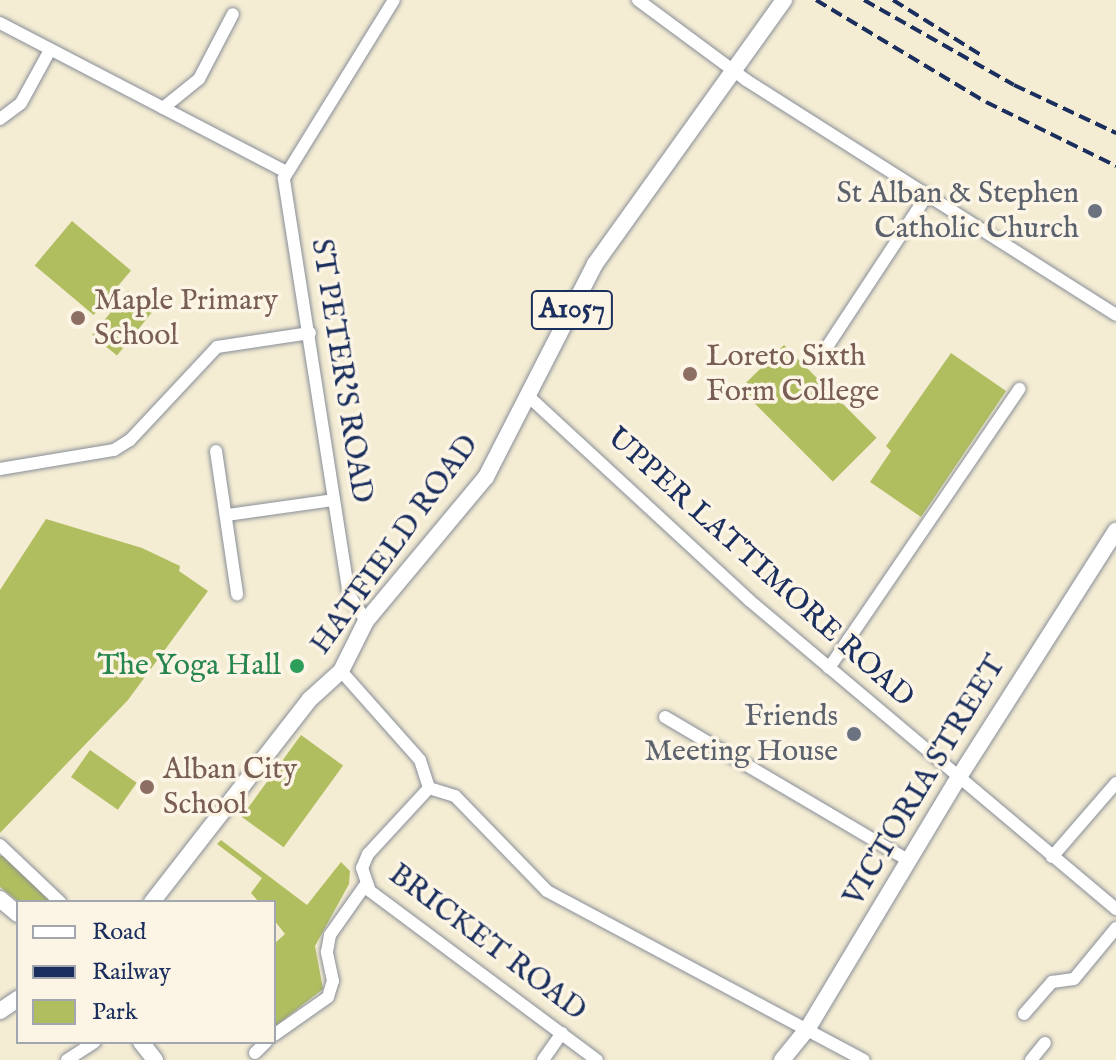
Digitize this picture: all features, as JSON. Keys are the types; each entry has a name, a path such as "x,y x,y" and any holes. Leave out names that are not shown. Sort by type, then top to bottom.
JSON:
{"main road":[{"name":"HATFIELD ROAD","path":"154,900 309,700 341,671 366,621 486,477 604,249 735,73 784,0"},
{"name":"VICTORIA STREET","path":"782,1060 808,1028 959,777 1116,531"},
{"path":"0,899 16,912"},
{"path":"143,1044 155,1060"}],"street":[{"path":"0,23 286,172 394,0"},
{"path":"638,0 735,73 1116,315"},
{"path":"163,108 199,79 233,14"},
{"path":"0,119 10,117 21,103 50,50"},
{"name":"ST PETER'S ROAD","path":"286,172 349,595 366,621"},
{"path":"821,356 927,195"},
{"path":"2,465 114,450 130,440 217,347 310,333"},
{"path":"829,668 1019,389"},
{"name":"UPPER LATTIMORE ROAD","path":"528,396 829,668 1116,909"},
{"path":"216,451 237,594"},
{"path":"227,515 334,500"},
{"path":"341,671 420,760 429,788 455,796 547,891 864,1060"},
{"path":"665,717 909,861"},
{"path":"1052,857 1116,783"},
{"name":"BRICKET ROAD","path":"429,788 368,854 362,868 366,884 597,1060"},
{"path":"0,845 58,900"},
{"path":"276,1034 328,997 333,981 327,952 330,935 366,884"},
{"path":"1024,1014 1052,982 1074,979 1116,928"},
{"path":"543,1060 562,1033"},
{"path":"1031,1060 1045,1043"},
{"path":"67,1060 92,1044"},
{"path":"255,1053 264,1044"}],"green space":[{"path":"72,221 131,270 94,315 35,265"},
{"path":"128,291 153,311 117,355 92,335"},
{"path":"784,345 877,438 833,481 740,389"},
{"path":"951,353 1006,391 921,517 870,482 891,451 886,446"},
{"path":"46,519 142,548 180,566 179,571 208,591 128,700 0,833 0,590"},
{"path":"301,735 343,766 284,847 242,817"},
{"path":"90,750 137,783 118,810 71,777"},
{"path":"221,840 307,905 341,862 350,871 349,884 315,946 323,989 276,1025 276,942 285,934 276,923 276,900 257,900 251,893 262,878 217,844"},
{"path":"0,856 7,856 50,900 16,900 0,887"}],"railway":[{"path":"816,0 986,102 1116,166"},
{"path":"864,0 1014,85 1116,133"},
{"path":"893,0 981,55"}],"place":[{"name":"St Alban & Stephen Catholic Church","path":"1095,211"},
{"name":"Maple Primary School","path":"78,318"},
{"name":"Loreto Sixth Form College","path":"690,374"},
{"name":"The Yoga Hall","path":"297,666"},
{"name":"Friends Meeting House","path":"854,734"},
{"name":"Alban City School","path":"147,787"}]}
